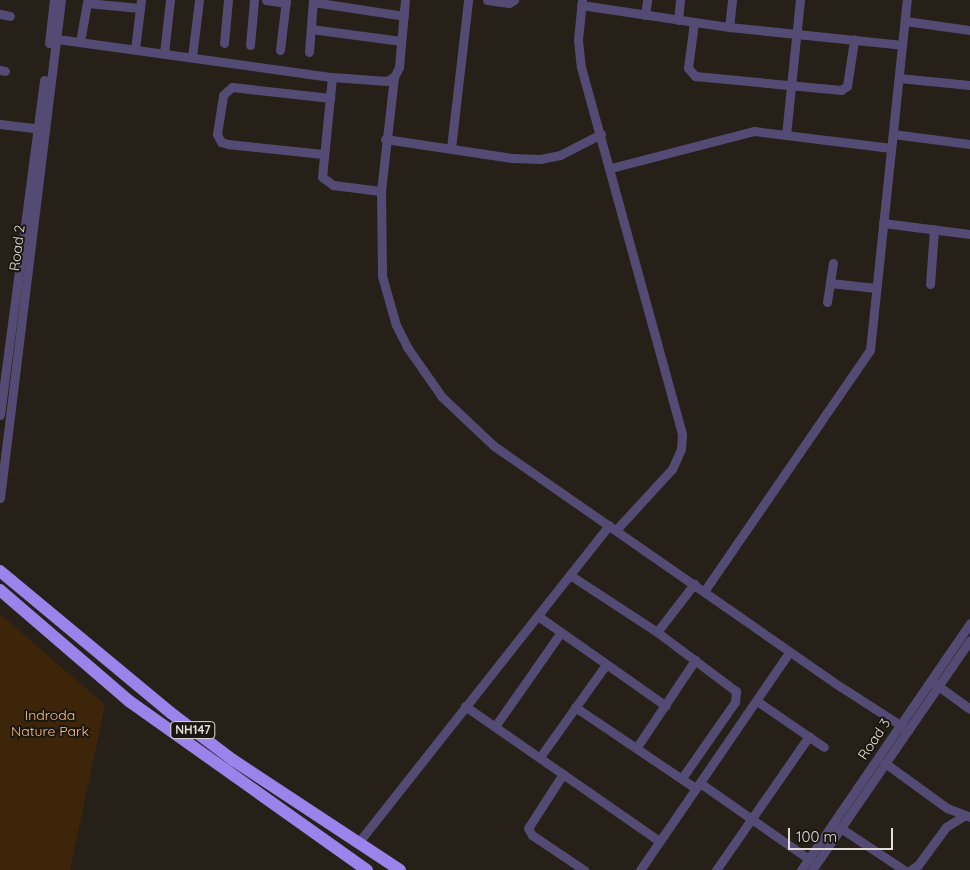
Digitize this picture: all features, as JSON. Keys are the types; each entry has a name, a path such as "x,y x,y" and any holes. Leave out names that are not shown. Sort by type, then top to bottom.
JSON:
{"highway":[{"name":"NH147","path":"0,571 171,713 233,760 400,870"},
{"name":"NH147","path":"0,590 128,701 366,870"}],"street":[{"name":"Road 2","path":"53,38 54,0"},
{"name":"Road 2","path":"0,415 53,38 61,0"},
{"path":"164,53 170,0"},
{"path":"192,57 199,0"},
{"path":"224,42 228,0"},
{"path":"250,45 254,0"},
{"path":"266,0 286,1 280,50"},
{"path":"405,0 399,66 394,77 385,139 381,191 380,249 388,304 407,347 426,375 454,410 494,446 705,590 789,652 904,728"},
{"path":"451,148 468,0"},
{"path":"487,0 509,3 514,0"},
{"path":"645,15 647,0"},
{"path":"678,20 680,0"},
{"path":"730,27 732,0"},
{"path":"786,135 800,0"},
{"path":"705,590 863,361 873,333 876,288 908,0"},
{"path":"309,52 313,1 404,16"},
{"path":"80,42 87,3 141,4 135,49"},
{"path":"358,843 570,575 613,528 672,469 681,449 682,434 611,168 581,67 578,40 581,3 645,15 730,27 902,45"},
{"path":"0,14 10,16"},
{"path":"905,21 970,30"},
{"path":"694,22 689,73 791,85 845,89 854,40"},
{"path":"311,29 401,41"},
{"path":"53,38 332,77 380,81 394,77"},
{"path":"332,77 322,177 326,183 381,191"},
{"path":"899,78 970,85"},
{"path":"323,154 228,144 221,142 217,134 223,95 232,87 330,98"},
{"path":"0,124 40,129"},
{"name":"Road 2","path":"0,498 40,129"},
{"path":"611,168 754,131 891,148"},
{"path":"385,139 512,158 540,159 560,155 601,134"},
{"path":"893,134 970,144"},
{"path":"883,222 970,234"},
{"path":"930,284 934,229"},
{"path":"828,302 833,263"},
{"path":"830,283 876,288"},
{"path":"570,575 657,632 737,694 682,778"},
{"path":"657,632 694,584"},
{"path":"538,616 605,666 666,706"},
{"name":"Road 3","path":"812,870 837,825 934,683 970,623"},
{"path":"496,725 561,632"},
{"name":"Road 3","path":"934,683 970,640"},
{"path":"640,870 789,652"},
{"path":"637,747 695,660"},
{"path":"540,757 605,666"},
{"path":"934,683 970,709"},
{"path":"757,701 824,747"},
{"path":"465,706 496,725 659,841"},
{"path":"575,707 682,778 752,818 808,859"},
{"name":"Road 3","path":"801,870 885,764 904,728"},
{"path":"716,870 809,736"},
{"path":"885,764 946,808 968,816"},
{"path":"563,774 528,828 532,835 584,870"},
{"path":"911,870 918,865 946,827 968,816"},
{"path":"837,825 904,870"}],"green space":[{"name":"Indroda Nature Park","path":"0,614 105,705 70,870 0,870"}]}
